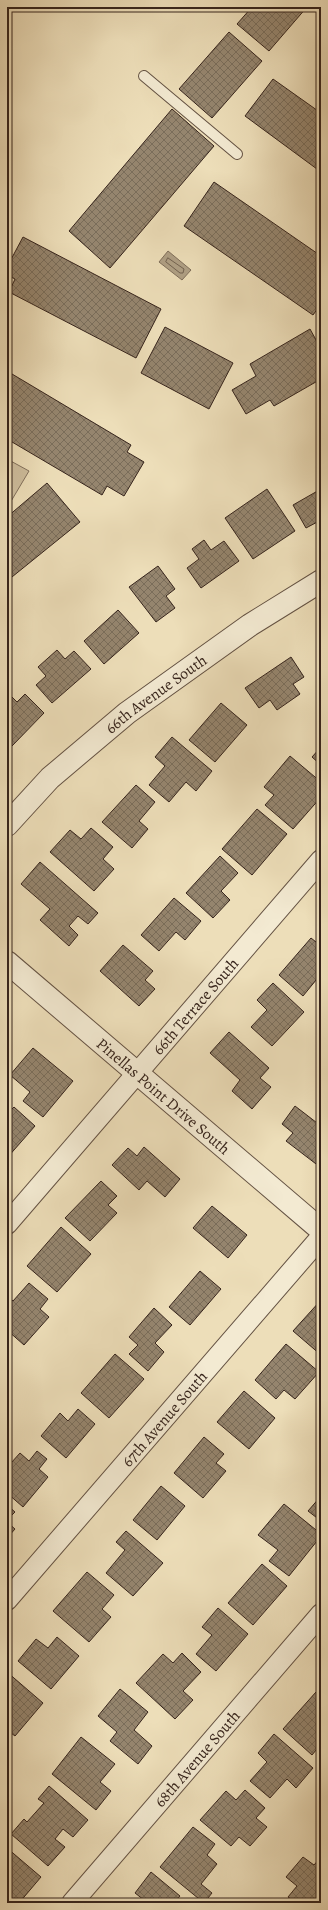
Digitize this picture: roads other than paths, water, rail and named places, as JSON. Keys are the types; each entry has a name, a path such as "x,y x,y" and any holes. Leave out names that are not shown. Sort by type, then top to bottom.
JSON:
{"street":[{"name":"66th Avenue South","path":"7,825 50,778 127,712 250,624 321,581"},
{"name":"66th Terrace South","path":"7,1224 321,860"},
{"name":"Pinellas Point Drive South","path":"7,962 321,1230"},
{"name":"67th Avenue South","path":"7,1600 321,1237"},
{"name":"68th Avenue South","path":"72,1903 321,1614"}],"lane":[{"path":"144,76 237,154"}],"water":[{"path":"168,251 191,270 182,280 159,262"}]}
